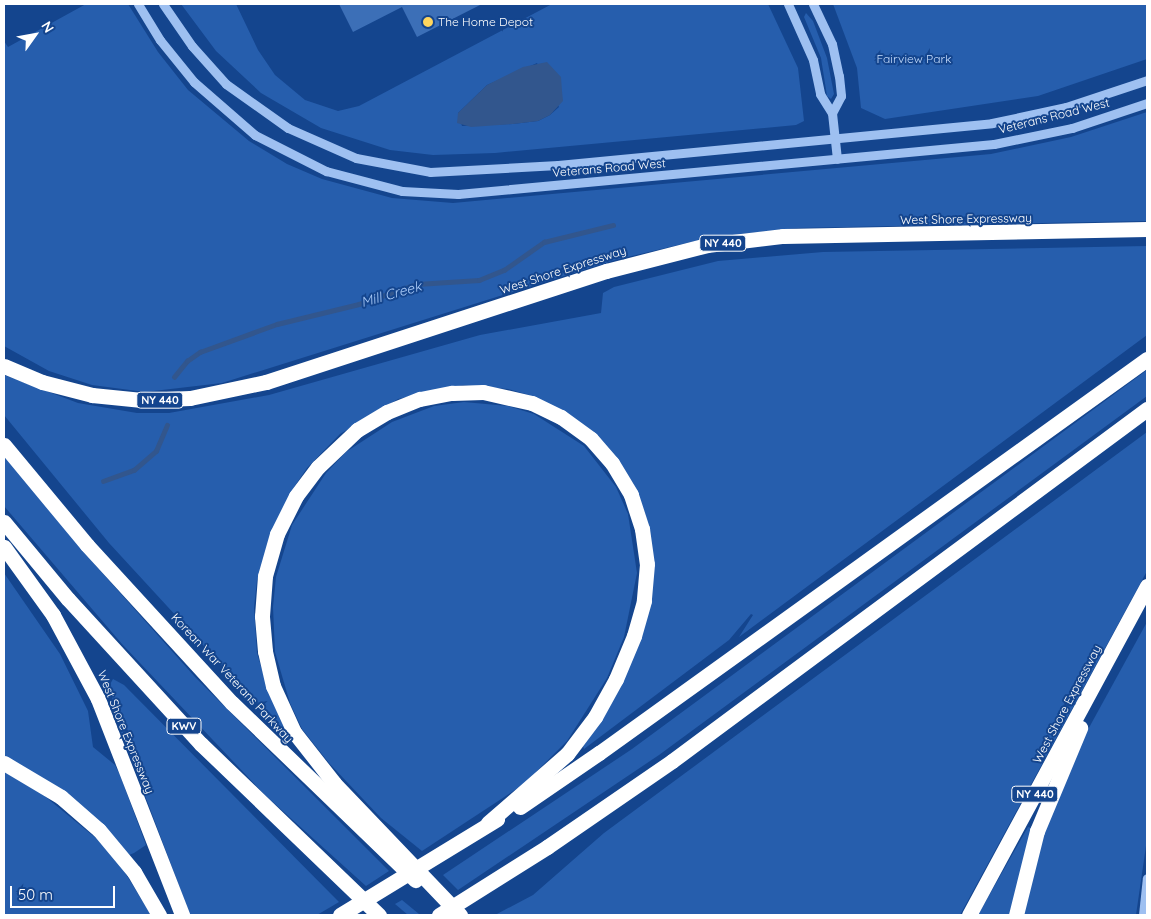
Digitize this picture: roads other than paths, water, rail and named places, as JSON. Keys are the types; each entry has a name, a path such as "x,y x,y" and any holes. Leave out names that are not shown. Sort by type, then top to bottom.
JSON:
{"highway":[{"name":"West Shore Expressway","path":"4,366 42,382 92,395 142,400 190,398 266,382 606,271 707,245 783,236 1147,229"},
{"path":"488,823 512,812 576,769 1090,402 1147,359"},
{"path":"340,915 445,851 488,823 560,760 596,717 616,679 634,636 644,601 647,564 642,529 631,495 612,463 591,439 561,417 532,403 483,392 452,393 420,399 387,412 350,436 318,466 296,496 277,534 265,576 262,616 265,651 273,686 294,732 334,784 460,915"},
{"path":"439,915 672,761 1147,408"},
{"name":"Korean War Veterans Parkway","path":"4,445 87,545 232,703 361,830 453,915"},
{"name":"KWV","path":"4,522 68,599 201,744 379,915"},
{"name":"West Shore Expressway","path":"4,546 53,615 98,699 182,915"},
{"name":"West Shore Expressway","path":"969,915 1147,586"},
{"path":"1016,915 1037,831 1100,673"},
{"path":"4,763 61,797 99,830 134,872 159,915"}],"street":[{"name":"Veterans Road West","path":"138,4 175,60 232,118 301,160 377,187 458,194 1019,140 1097,120 1147,103"},
{"name":"Veterans Road West","path":"162,4 203,59 245,99 310,139 380,165 456,172 834,139 1016,120 1092,100 1147,80"},
{"path":"788,4 811,53 820,94 832,113 836,159"},
{"path":"813,4 832,44 839,76 841,96 832,113"},
{"path":"1143,915 1147,878"}],"waterway":[{"name":"Mill Creek","path":"174,377 187,361 200,352 277,324 359,304 417,284 479,280 504,270 544,242 613,225"},
{"name":"Mill Creek","path":"103,481 134,470 156,451 167,425"}],"place":[{"name":"The Home Depot","path":"428,22"}],"park label":[{"name":"Fairview Park","path":"914,59"}]}
